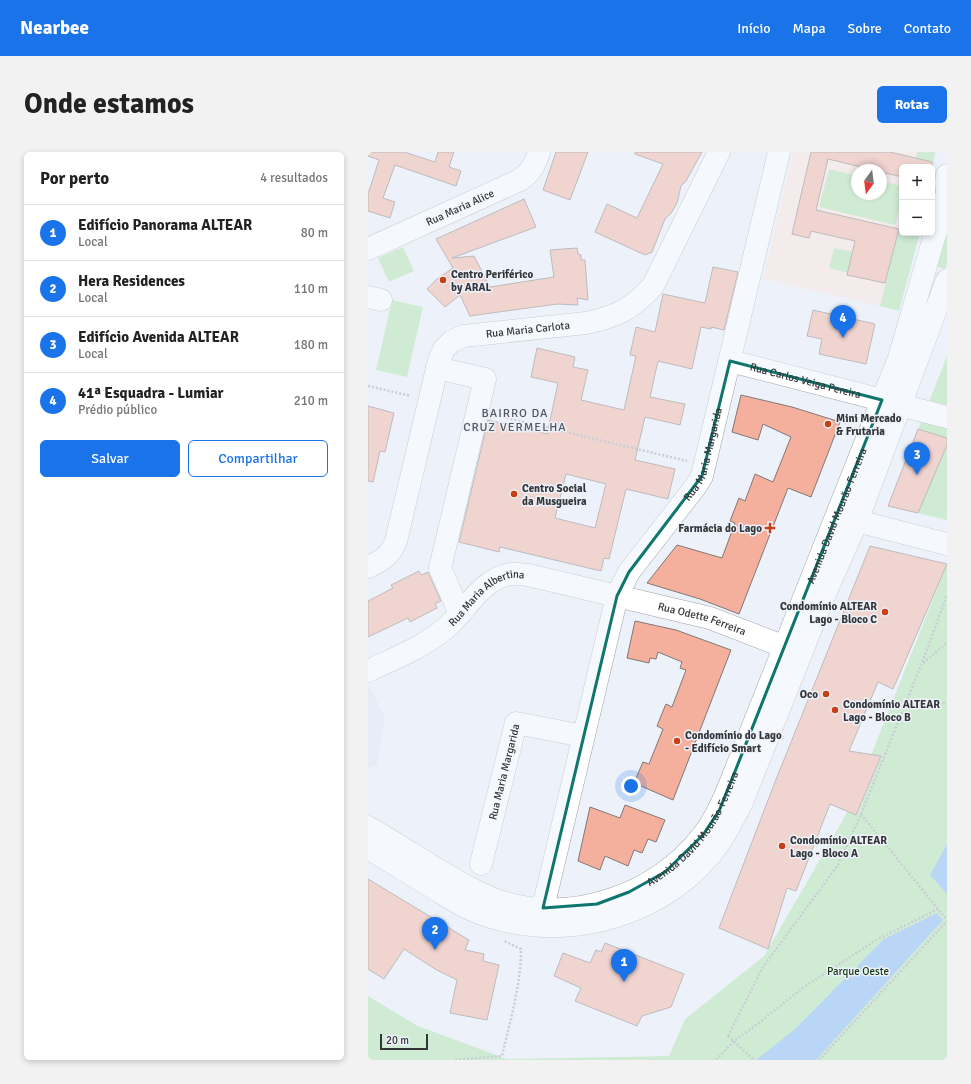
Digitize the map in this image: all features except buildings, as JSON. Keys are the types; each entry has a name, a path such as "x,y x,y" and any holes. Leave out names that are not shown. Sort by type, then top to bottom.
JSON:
{"street":[{"name":"Rua Maria Alice","path":"368,249 520,180 528,174 535,165 539,152"},
{"name":"Rua Maria Carlota","path":"368,567 381,561 392,552 396,541 437,368 444,349 452,341 464,336 605,320 625,310 640,300 653,286 719,152"},
{"name":"Rua Maria Margarida","path":"543,908 617,596 629,572 696,486 706,465 779,152"},
{"name":"Avenida David Mourão-Ferreira","path":"368,848 472,910 496,918 540,926 575,926 607,920 638,908 668,892 690,875 711,854 729,829 742,802 793,650 824,596 856,521 891,403 901,351 947,193 947,175"},
{"name":"Avenida David Mourão-Ferreira","path":"368,827 470,888 500,901 521,906 568,908 597,904 644,885 665,872 684,856 703,835 719,811 793,650 891,403 947,280"},
{"name":"Rua Carlos Veiga Pereira","path":"730,361 947,417"},
{"path":"437,368 485,379 440,568 460,614"},
{"path":"856,521 947,544"},
{"name":"Rua Maria Albertina","path":"368,671 425,643 441,632 460,614 483,587 494,580 511,574 528,575 617,596"},
{"name":"Rua Odette Ferreira","path":"617,596 710,618 793,650"},
{"name":"Rua Maria Margarida","path":"482,864 516,723 583,736"}],"path":[{"path":"368,386 429,401"},
{"path":"477,411 706,465"},
{"path":"754,1060 728,1036 763,968 838,864 861,814 922,663 947,595"},
{"path":"922,663 947,643"},
{"path":"903,707 947,702"},
{"path":"819,1060 947,921 861,814"},
{"path":"716,1060 734,1041 804,986 832,967 878,939 938,910"},
{"path":"455,1060 502,1056 516,997 521,962 521,948 501,939 494,927 496,918"}],"highlighted area":[{"path":"730,361 882,400 719,811 703,835 665,872 629,892 597,904 543,908 617,596 629,572 702,476"}],"shaded area":[{"path":"793,152 917,152 915,164 899,164 899,228 880,306 763,279"},
{"path":"369,685 385,718 377,765 368,768 368,686"}],"green space":[{"path":"917,152 935,152 933,164 915,164"},
{"path":"829,169 851,174 851,200 887,200 887,182 899,185 899,209 895,225 819,207"},
{"path":"947,215 947,264 945,269 934,266"},
{"path":"899,228 899,236 919,236 899,311 880,306"},
{"path":"403,247 414,271 389,282 378,258"},
{"path":"834,248 854,252 849,273 829,268"},
{"path":"392,300 423,307 407,377 376,370"},
{"path":"947,356 947,520 888,506"},
{"name":"Parque Oeste","path":"947,564 947,1060 368,1060 368,996 418,1026 507,1059 669,1056 685,1019 764,956 848,811 857,814 881,757 871,755"}],"water":[{"path":"947,844 947,894 930,875"},
{"path":"937,913 943,920 816,1060 756,1060 794,1030 884,939"}],"place":[{"name":"Centro Periférico by ARAL","path":"443,280"},
{"name":"41ª Esquadra - Lumiar","path":"843,338"},
{"name":"Mini Mercado & Frutaria","path":"828,424"},
{"name":"Edifício Avenida ALTEAR","path":"917,475"},
{"name":"Centro Social da Musgueira","path":"514,494"},
{"name":"Farmácia do Lago","path":"770,528"},
{"name":"Condomínio ALTEAR Lago - Bloco C","path":"885,612"},
{"name":"Oco","path":"826,694"},
{"name":"Condomínio ALTEAR Lago - Bloco B","path":"835,710"},
{"name":"Condomínio do Lago - Edifício Smart","path":"677,741"},
{"name":"Condomínio ALTEAR Lago - Bloco A","path":"782,846"},
{"name":"Hera Residences","path":"435,950"},
{"name":"Edifício Panorama ALTEAR","path":"624,982"}],"district":[{"name":"BAIRRO DA CRUZ VERMELHA","path":"515,420"}]}
